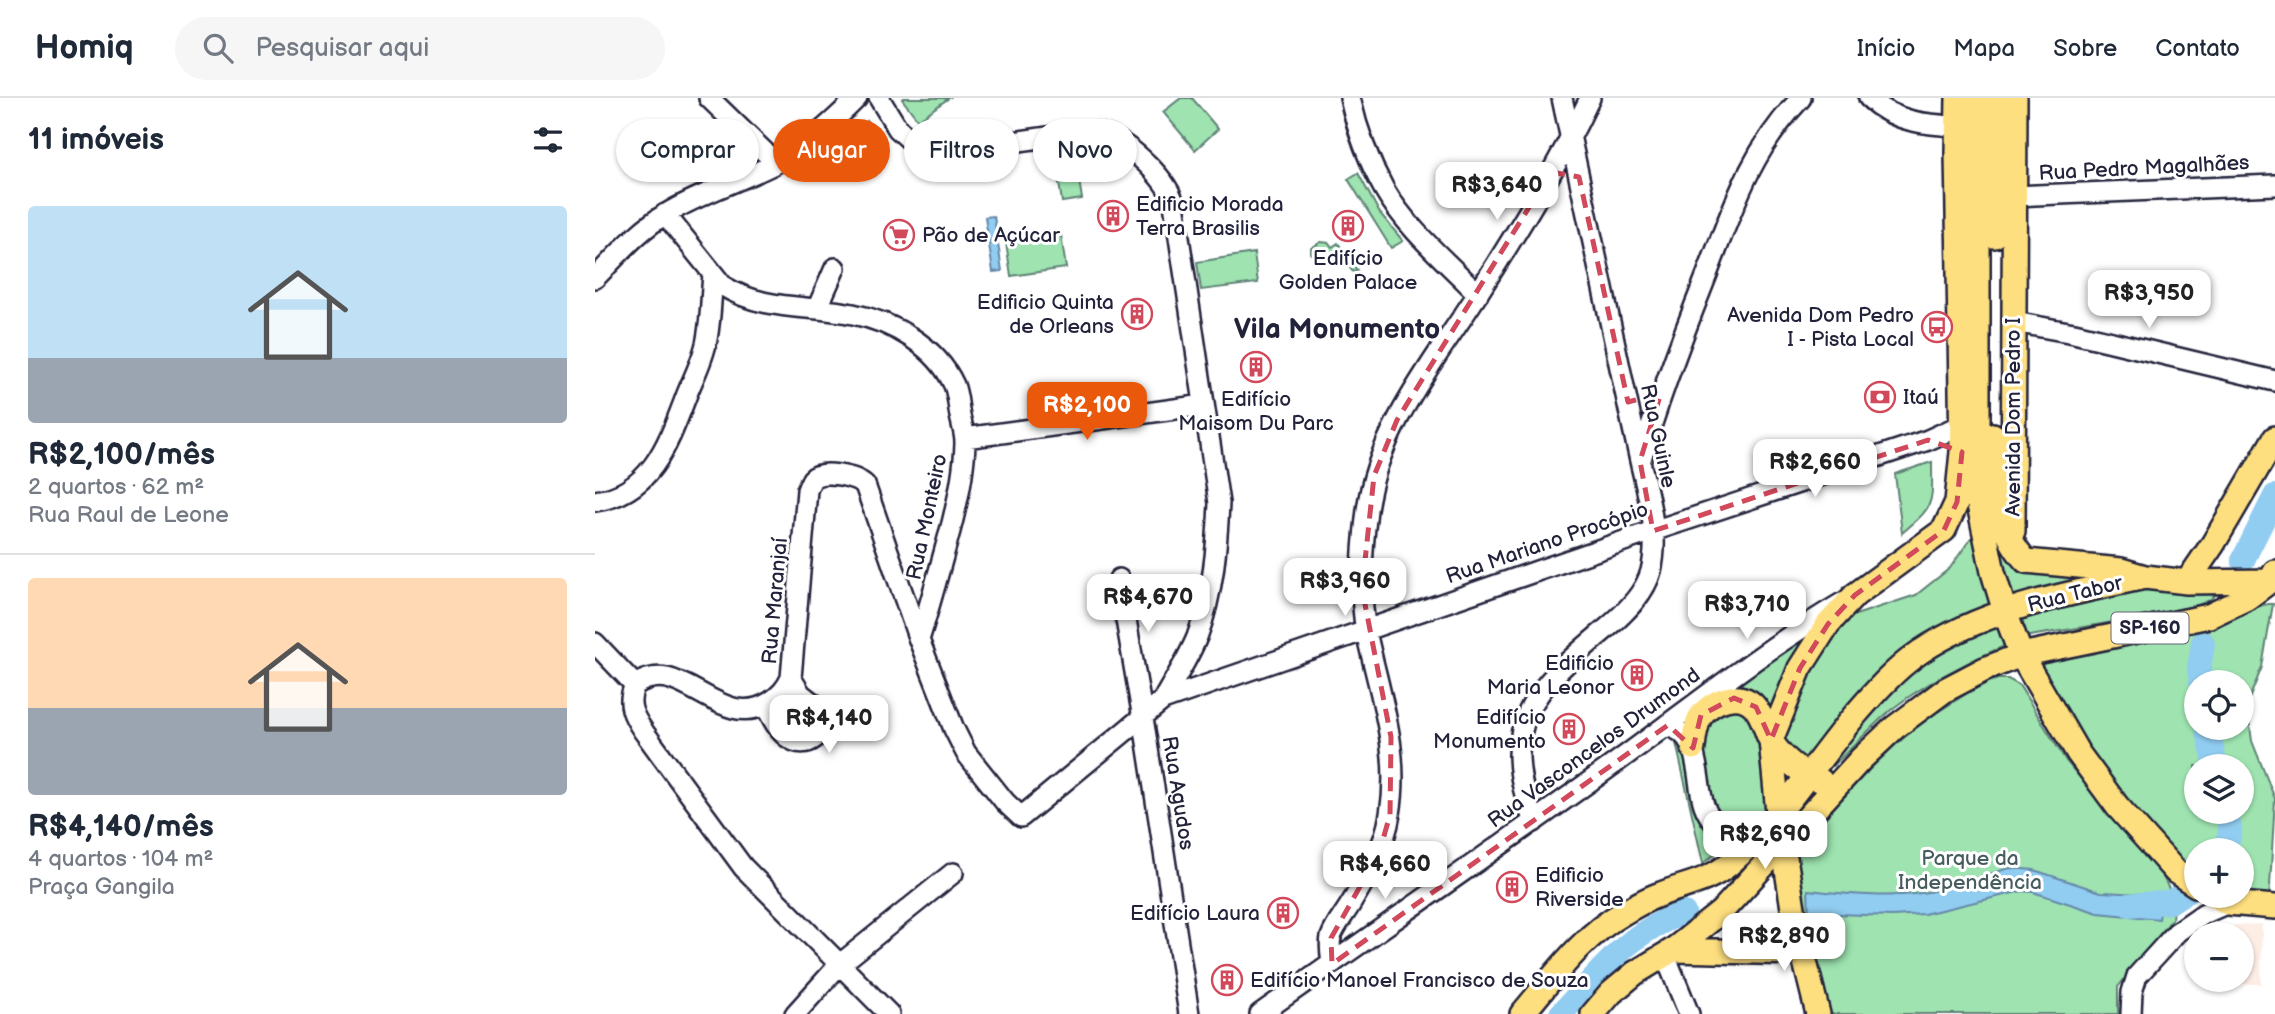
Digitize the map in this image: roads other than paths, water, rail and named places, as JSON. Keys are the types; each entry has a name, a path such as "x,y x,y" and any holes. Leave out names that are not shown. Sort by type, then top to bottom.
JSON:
{"main road":[{"name":"Avenida Dom Pedro I","path":"1958,98 1977,419 1998,510 2013,541"},
{"name":"Avenida Dom Pedro I","path":"1977,419 1978,98"},
{"name":"Avenida Dom Pedro I","path":"1994,98 1977,419 1970,456 1991,562 2021,655 2055,716 2117,806 2176,872 2184,877"},
{"name":"Avenida Dom Pedro I","path":"2013,541 2015,98"},
{"path":"1977,419 2013,400"},
{"name":"SP-160","path":"2187,582 2213,544 2275,438"},
{"path":"1770,740 1793,683 1812,646 1828,624 1855,595 1944,530 1957,502 1970,456"},
{"name":"Rua Tabor","path":"2013,541 2016,550 2026,561 2121,570 2145,577 2187,582 2273,578"},
{"name":"Rua Tabor","path":"2005,612 2145,577"},
{"name":"Rua Tabor","path":"2021,655 2209,616 2241,602 2273,578"},
{"name":"SP-160","path":"1522,1014 1575,953 1620,914 1658,895 1710,878 1746,848 1889,677 1918,653 1953,632 2005,612"},
{"name":"SP-160","path":"1593,1014 1611,993 1635,973 1669,952 1721,912 1784,845 1834,786 1894,728 1945,690 1985,669 2021,655"},
{"path":"1693,748 1695,729 1701,715 1717,702 1734,698 1747,700 1756,707 1770,740 1795,921 1818,1014"},
{"path":"1770,740 1807,776 1834,786"},
{"path":"2254,904 2275,907"},
{"path":"1669,952 1801,953"}],"street":[{"path":"709,98 773,160"},
{"path":"834,119 857,98"},
{"path":"879,98 898,129 910,140 938,149 962,149 1083,132 1100,133 1127,147 1166,185 1172,197 1219,503 1217,540 1205,614 1196,640 1163,700"},
{"path":"1350,98 1371,162 1385,190 1426,242 1478,294"},
{"name":"Rua Guinle","path":"1534,822 1524,796 1518,767 1520,737 1528,711 1541,690 1568,661 1621,617 1639,595 1651,574 1654,552 1653,531 1640,461 1562,98"},
{"path":"1332,964 1331,938 1379,853 1390,815 1393,775 1391,737 1366,630 1362,589 1367,509 1374,476 1397,420 1478,294 1571,139 1590,98"},
{"path":"1640,461 1661,393 1744,181 1766,140 1801,98"},
{"path":"1869,98 1895,117 1911,122 1959,126"},
{"path":"595,278 643,230 665,214 703,194 773,164"},
{"path":"1551,172 1566,172 1579,177"},
{"name":"Rua Pedro Magalhães","path":"2014,196 2275,184"},
{"name":"Rua Monteiro","path":"665,214 723,286 756,301 854,314 881,322 903,332 928,349 955,388 965,438 964,463 957,505 919,640"},
{"path":"817,310 835,268"},
{"path":"595,501 612,499 624,493 643,480 658,463 672,435 704,351 713,274"},
{"path":"2014,322 2074,333 2275,381"},
{"path":"1628,402 1661,393"},
{"path":"965,438 1204,405"},
{"name":"Rua Mariano Procópio","path":"1021,817 1163,700 1197,686 1653,531 1928,440 1977,419"},
{"path":"1928,440 1970,456"},
{"name":"Rua Maranjaí","path":"765,705 782,693 791,678 807,490 811,480 817,476 849,475 865,485 919,640 954,729 966,752 1005,802 1021,817"},
{"name":"Rua Agudos","path":"1119,579 1189,1014"},
{"name":"Rua Vasconcelos Drumond","path":"1262,1013 1534,822 1715,688 1803,626 1855,595"},
{"path":"1196,640 1197,686"},
{"path":"595,643 635,685"},
{"path":"791,678 801,694 823,711 824,724 817,738 810,742 792,740 778,728 765,705 750,709 730,708 669,678 649,678 635,685 631,692 631,707 636,719 743,867 889,1014"},
{"path":"1666,726 1681,732 1693,748 1704,806 1718,826 1746,848"},
{"path":"795,1014 839,965 953,873"},
{"path":"2131,1014 2132,992 2137,976 2177,933 2209,908"},
{"path":"1669,952 1689,1014"}],"water":[{"path":"994,216 1002,271 993,272 985,217"},
{"path":"2010,868 2034,870 2101,892 2163,895 2159,919 2098,913 2022,891 1924,914 1892,916 1809,913 1808,890 1906,895 1947,888"}],"waterway":[{"path":"2243,560 2275,496"},
{"path":"2199,670 2203,643"},
{"path":"2210,740 2213,754"},
{"path":"2229,824 2229,838"},
{"path":"2129,905 2170,902 2184,893"},
{"path":"1561,1014 1631,942 1647,930 1684,913"}],"place":[{"name":"Edificio Morada Terra Brasilis","path":"1113,216"},
{"name":"Edifício Golden Palace","path":"1348,226"},
{"name":"Pão de Açúcar","path":"899,235"},
{"name":"Edificio Quinta de Orleans","path":"1137,314"},
{"name":"Avenida Dom Pedro I - Pista Local","path":"1937,327"},
{"name":"Edifício Maisom Du Parc","path":"1256,367"},
{"name":"Itaú","path":"1880,397"},
{"name":"Edificio Maria Leonor","path":"1637,675"},
{"name":"Edifício Monumento","path":"1569,729"},
{"name":"Edificio Riverside","path":"1512,887"},
{"name":"Edifício Laura","path":"1283,913"},
{"name":"Edifício Manoel Francisco de Souza","path":"1227,980"}],"district":[{"name":"Vila Monumento","path":"1337,329"}],"park label":[{"name":"Parque da Independência","path":"1970,870"}]}
